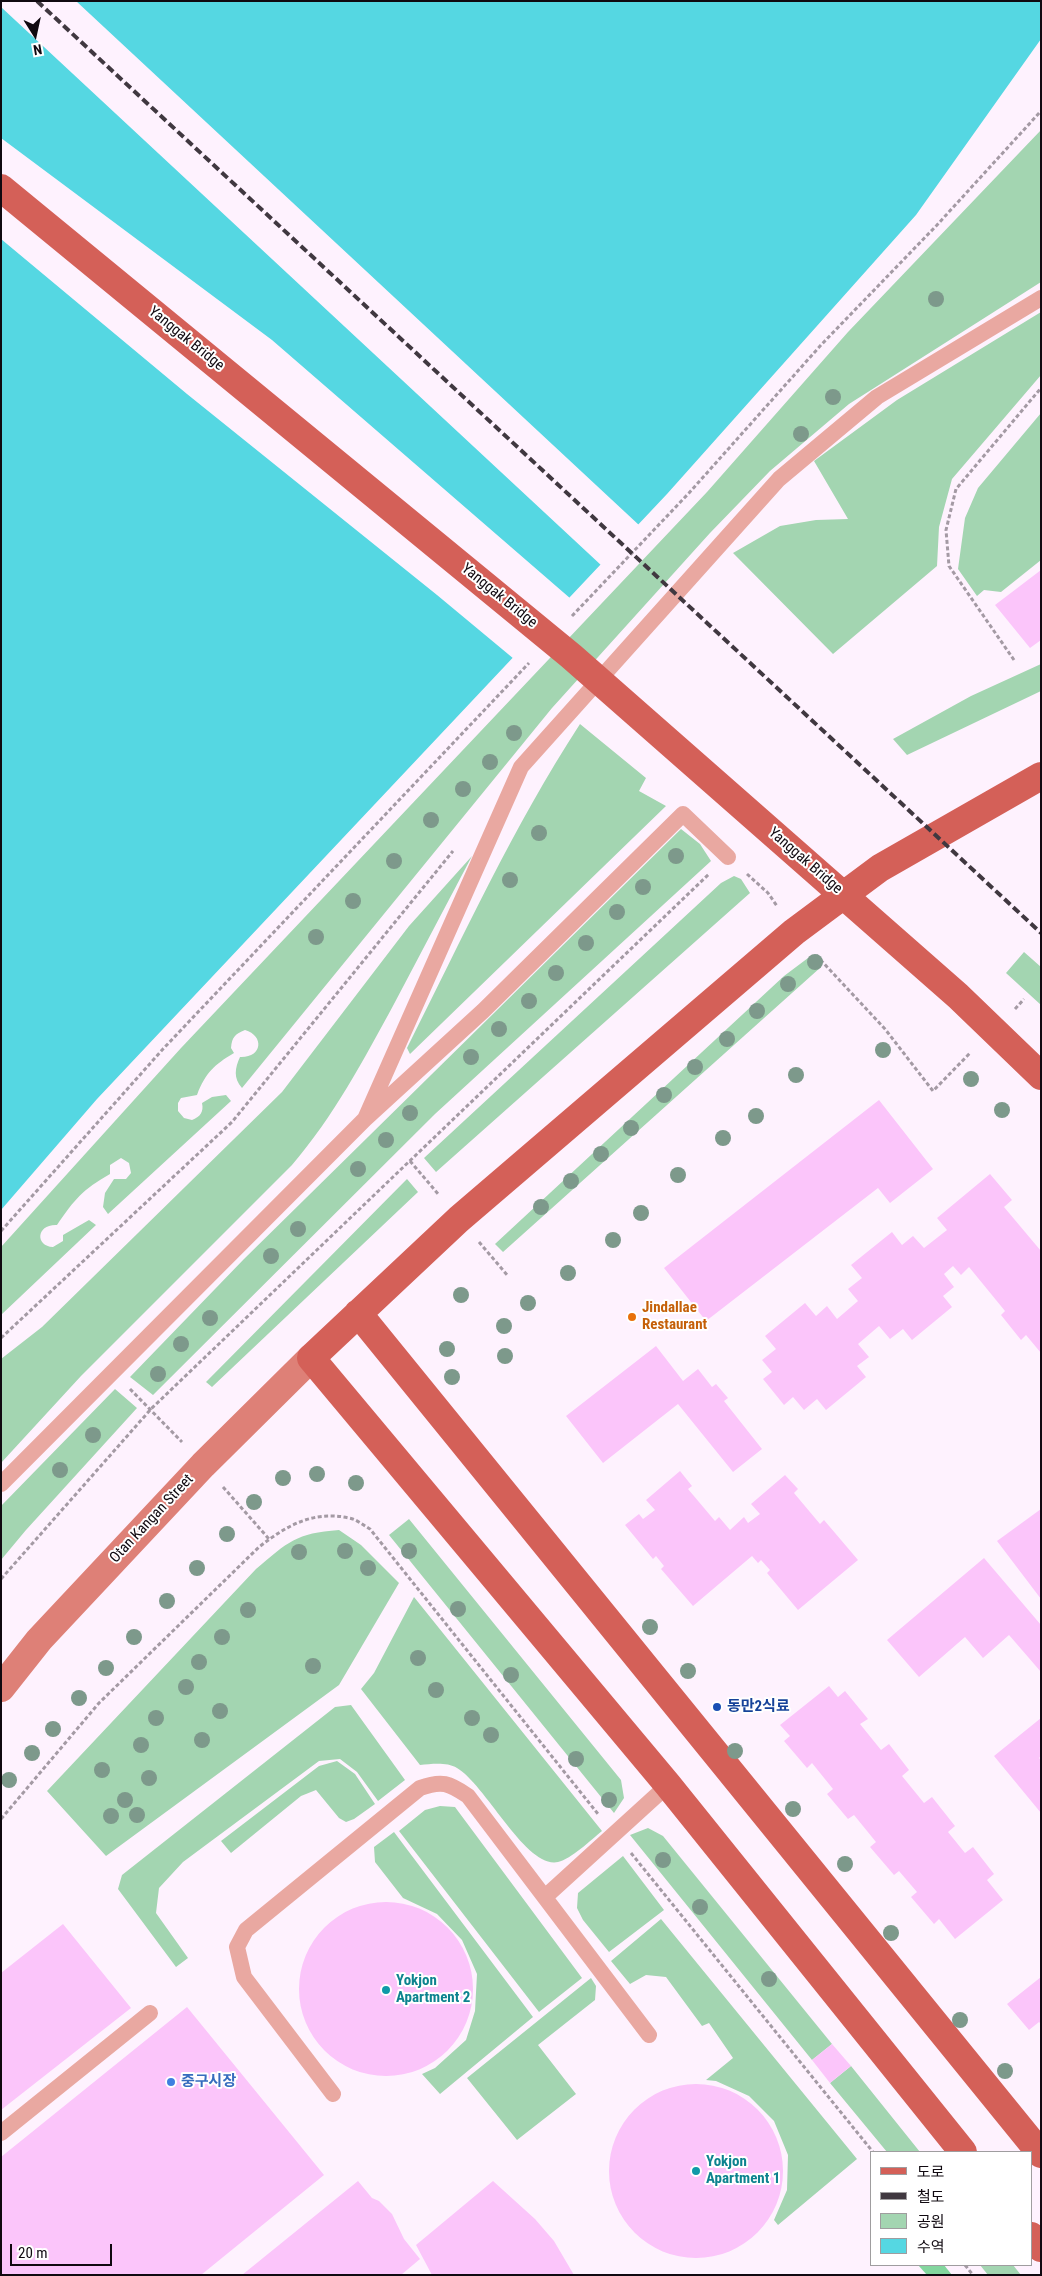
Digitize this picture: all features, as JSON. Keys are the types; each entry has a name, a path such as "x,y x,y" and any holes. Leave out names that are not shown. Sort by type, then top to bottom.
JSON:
{"main road":[{"name":"Yanggak Bridge","path":"1,188 571,656 983,1020 1041,1076"},
{"path":"963,2151 668,1785 311,1358 458,1219 794,932 880,868 1039,776"},
{"path":"358,1314 1041,2154"},
{"name":"Otan Kangan Street","path":"1,1688 39,1640 203,1465 311,1358"},
{"path":"1032,2237 1041,2248"}],"lane":[{"path":"365,1118 522,767 779,478 878,397 1041,298"},
{"path":"1,1484 365,1118 483,1011 683,814 728,857"},
{"path":"333,2094 244,1977 237,1947 246,1930 420,1788 435,1783 451,1784 468,1796 649,2034"},
{"path":"545,1897 668,1785"},
{"path":"1,2133 150,2013"}],"path":[{"path":"566,623 689,493 821,346 937,225 1041,111"},
{"path":"1014,660 949,566 946,530 956,489 1041,388"},
{"path":"1,1231 156,1056 532,660"},
{"path":"1,1338 232,1122 459,844"},
{"path":"1,1579 151,1409 728,857"},
{"path":"854,997 885,1029 933,1091 967,1055"},
{"path":"151,1409 269,1539"}],"green space":[{"path":"1041,130 1041,282 849,404 770,471 710,533 552,708 242,1088 236,1077 238,1061 240,1057 253,1054 258,1046 256,1037 245,1030 236,1035 232,1041 231,1048 234,1053 211,1070 197,1095 181,1098 178,1103 178,1111 184,1118 192,1120 201,1114 202,1103 212,1097 226,1095 231,1101 108,1214 103,1207 105,1193 114,1179 126,1179 131,1173 129,1163 121,1158 110,1165 110,1174 92,1185 80,1196 57,1225 45,1228 42,1231 40,1235 43,1243 53,1247 63,1241 63,1235 89,1220 96,1225 1,1315 1,1247 181,1048 707,492 848,332"},
{"path":"1041,312 1041,375 952,479 939,527 937,566 833,654 733,553 780,526 816,520 848,519 814,461 897,400"},
{"path":"1041,413 1041,560 1001,592 984,590 977,596 958,569 965,518 978,488"},
{"path":"1041,664 1041,691 907,755 893,739 971,696"},
{"path":"580,724 646,778 639,791 666,806 410,1054 407,1048 510,843"},
{"path":"681,829 700,844 711,861 435,1114 153,1395 130,1377 244,1259"},
{"path":"472,856 359,1067 335,1108 307,1146 292,1165 81,1376 1,1463 1,1359 42,1327 282,1092 409,926"},
{"path":"734,876 741,879 750,893 436,1172 424,1158 721,883"},
{"path":"1024,952 1041,967 1041,1005 1006,973"},
{"path":"812,955 821,967 503,1252 495,1244 784,976"},
{"path":"407,1179 418,1192 212,1387 206,1382"},
{"path":"115,1389 137,1408 1,1560 1,1506"},
{"path":"409,1519 621,1780 624,1798 614,1813 389,1535"},
{"path":"339,1530 361,1545 399,1583 339,1685 106,1856 47,1791 256,1569 293,1540 324,1531"},
{"path":"414,1597 602,1831 569,1857 558,1862 546,1861 533,1853 506,1824 481,1791 457,1768 444,1764 420,1765 361,1689 374,1673"},
{"path":"351,1705 405,1780 378,1801 357,1772 340,1759 319,1761 183,1862 159,1888 156,1913 188,1958 176,1967 118,1889 122,1875 335,1707"},
{"path":"337,1761 355,1774 375,1804 354,1819 346,1822 339,1818 316,1790 301,1796 231,1853 221,1841 319,1766"},
{"path":"440,1806 455,1807 582,1978 539,2012 399,1831 425,1810"},
{"path":"648,1828 663,1836 832,2044 812,2060 630,1835"},
{"path":"394,1832 533,2017 440,2094 422,2074 435,2068 466,2040 475,2011 477,1974 462,1940 437,1914 403,1898 375,1862 374,1847"},
{"path":"623,1856 664,1910 609,1952 583,1920 577,1908 578,1893"},
{"path":"661,1919 857,2159 778,2225 774,2220 787,2190 788,2155 774,2121 749,2096 716,2081 706,2080 733,2058 709,2023 702,2026 666,1977 646,1975 630,1984 611,1961"},
{"path":"591,1978 596,1986 595,2000 538,2045 576,2094 517,2140 467,2078"},
{"path":"851,2066 919,2151 886,2151 830,2083"},
{"path":"919,2266 945,2266 952,2275 927,2275"},
{"path":"981,2266 1014,2266 1021,2275 988,2275"}],"water":[{"path":"1,1 1041,1 1041,39 916,215 667,494 97,1099 1,1210"}],"pier":[{"path":"1,1 76,1 640,526 602,566 1,7"},
{"path":"1,138 272,340 571,599 514,659 187,394 1,239"}],"building":[{"path":"1041,570 1041,640 1030,648 995,605"},
{"path":"879,1100 933,1169 890,1203 878,1188 706,1321 664,1268"},
{"path":"990,1174 1012,1200 1004,1207 1041,1251 1041,1353 1026,1335 1021,1340 1001,1315 1005,1311 969,1267 961,1275 953,1266 944,1274 954,1287 943,1296 952,1307 912,1340 903,1329 890,1339 879,1326 858,1344 869,1357 857,1366 866,1377 826,1410 817,1399 804,1410 793,1397 784,1405 763,1379 772,1372 762,1360 776,1349 765,1336 805,1303 816,1316 827,1306 837,1319 858,1301 848,1289 862,1278 851,1265 892,1232 902,1245 913,1236 924,1248 947,1230 937,1218"},
{"path":"656,1346 683,1381 698,1369 712,1387 716,1384 728,1398 724,1401 762,1449 733,1472 678,1404 603,1463 566,1416"},
{"path":"680,1471 692,1486 688,1489 715,1521 719,1517 730,1530 744,1517 748,1523 760,1514 751,1504 785,1475 798,1489 794,1493 820,1524 824,1520 858,1560 798,1610 767,1573 770,1570 761,1560 758,1563 752,1556 693,1606 661,1569 664,1566 656,1556 653,1559 625,1525 639,1514 643,1519 655,1510 646,1500"},
{"path":"1041,1509 1041,1599 997,1541"},
{"path":"984,1558 1041,1625 1041,1672 1009,1635 983,1658 965,1637 919,1677 887,1640"},
{"path":"829,1686 838,1697 845,1691 868,1719 860,1724 881,1750 889,1744 909,1770 902,1776 924,1803 932,1797 955,1826 948,1832 965,1853 973,1847 994,1874 987,1880 1003,1900 955,1939 939,1919 934,1924 911,1897 917,1892 899,1871 894,1875 870,1847 876,1842 854,1815 848,1819 827,1794 833,1789 812,1763 807,1768 784,1741 790,1736 780,1725"},
{"path":"1041,1718 1041,1756 1039,1758 1041,1760 1041,1813 994,1756"},
{"name":"Yokjon Apartment 2","path":"377,1902 395,1902 419,1908 448,1927 467,1956 473,1980 473,1998 467,2022 448,2051 419,2070 395,2076 377,2076 353,2070 324,2051 305,2022 299,1998 299,1980 305,1956 324,1927 353,1908"},
{"path":"63,1924 131,2008 1,2110 1,1973"},
{"path":"1041,1977 1041,2024 1039,2022 1029,2030 1007,2004"},
{"name":"중구시장","path":"187,2007 324,2175 201,2275 1,2275 1,2157"},
{"path":"832,2044 851,2066 830,2083 812,2060"},
{"name":"Yokjon Apartment 1","path":"687,2084 705,2084 737,2094 758,2109 773,2130 783,2162 783,2180 773,2212 758,2233 737,2248 721,2254 705,2258 687,2258 655,2248 634,2233 619,2212 613,2196 609,2180 609,2162 619,2130 634,2109 655,2094 671,2088"},
{"path":"358,2181 372,2198 379,2201 392,2214 404,2239 420,2259 401,2275 242,2275"},
{"path":"493,2181 535,2219 554,2241 574,2275 432,2275 416,2245"}],"railway":[{"path":"37,1 1041,933"}],"place":[{"name":"Jindallae Restaurant","path":"632,1317"},
{"name":"동만2식료","path":"717,1707"},
{"name":"Yokjon Apartment 2","path":"386,1990"},
{"name":"중구시장","path":"171,2082"},
{"name":"Yokjon Apartment 1","path":"696,2171"}]}
